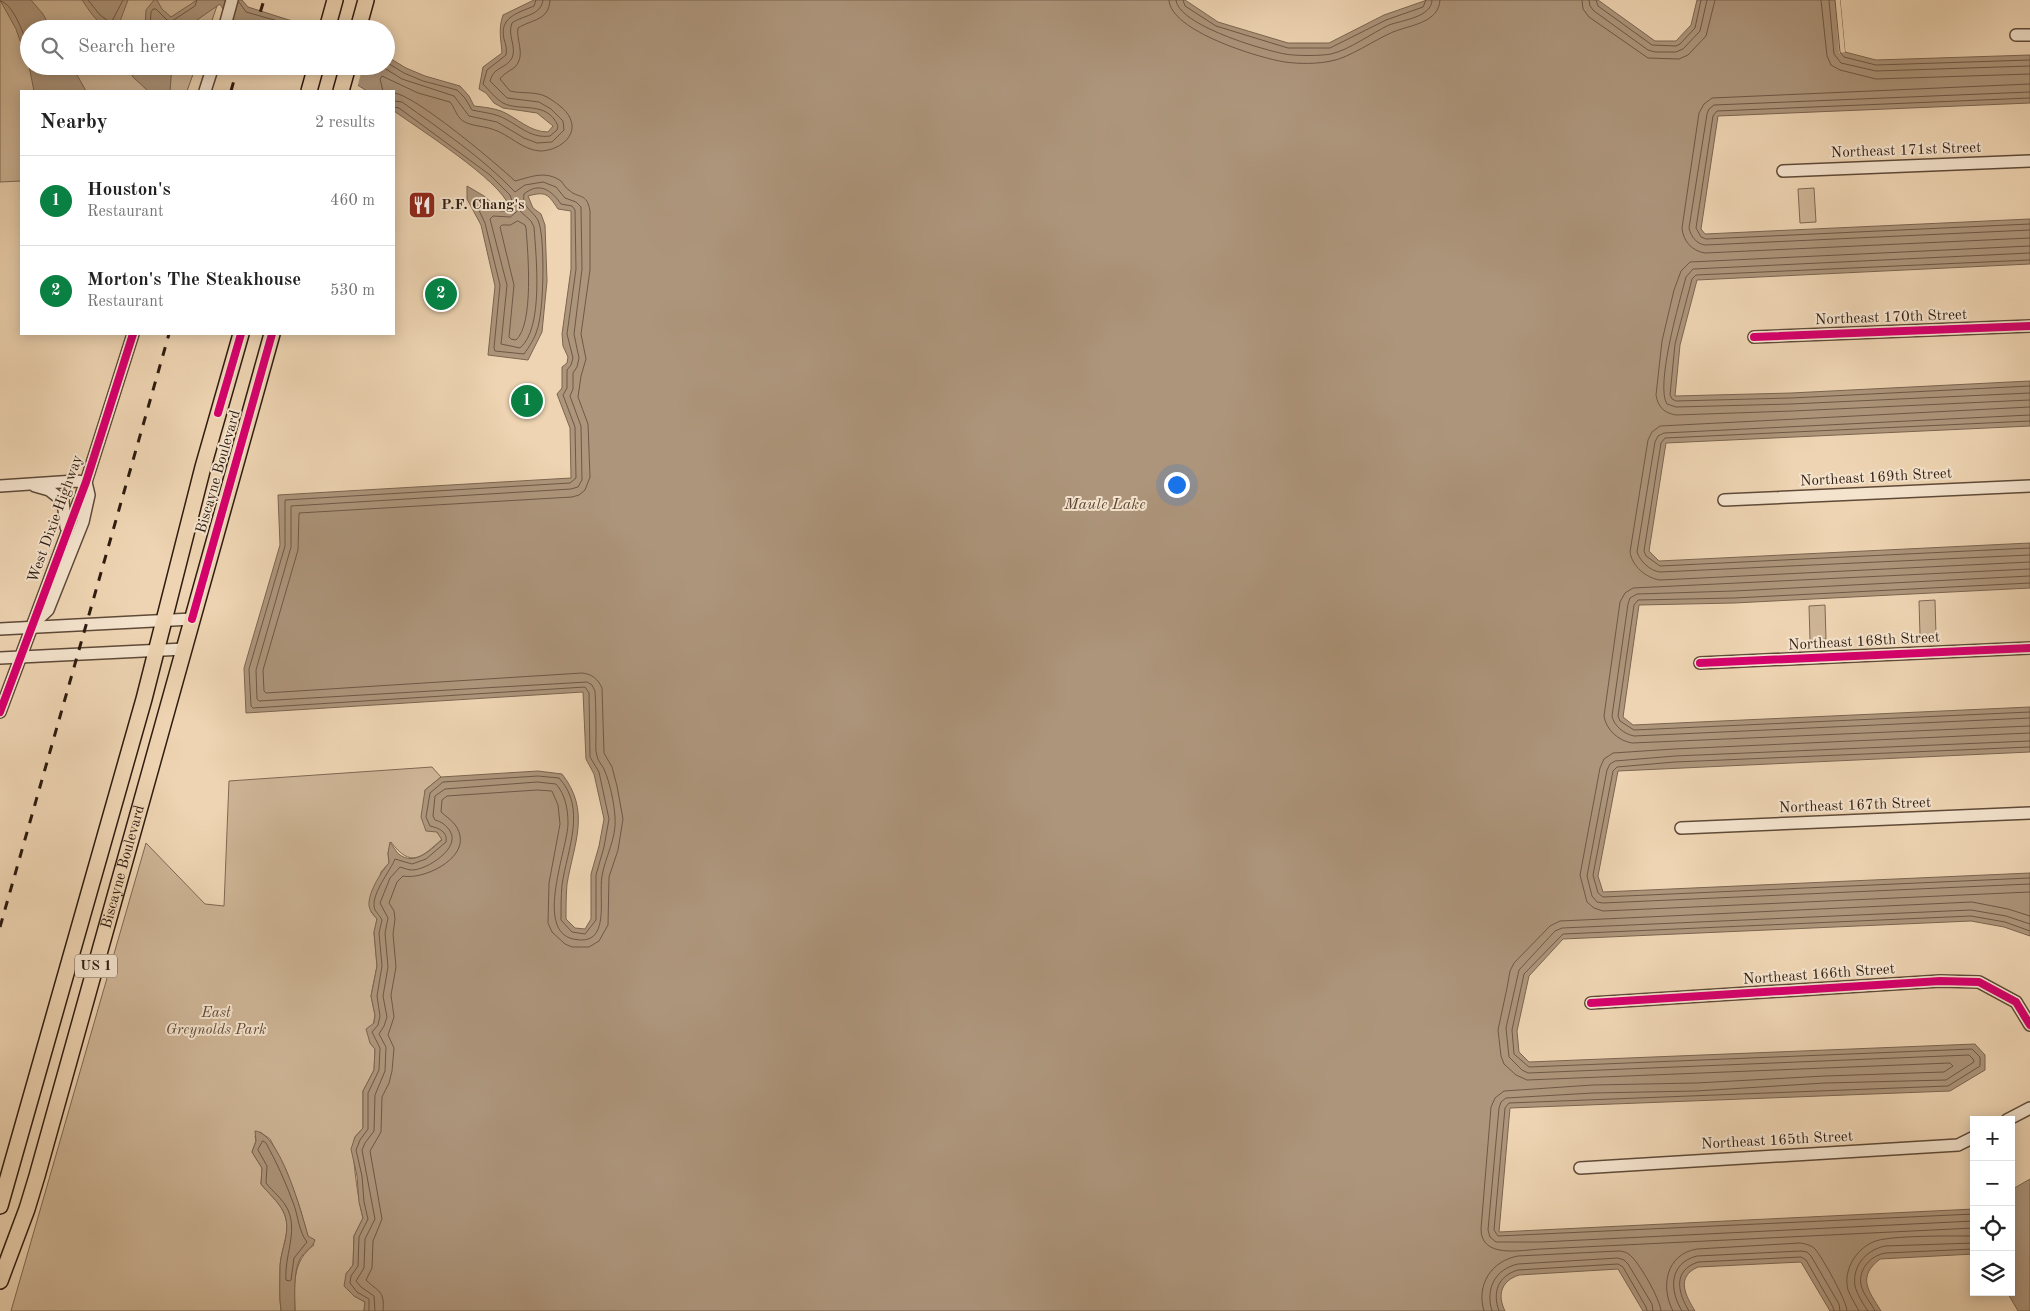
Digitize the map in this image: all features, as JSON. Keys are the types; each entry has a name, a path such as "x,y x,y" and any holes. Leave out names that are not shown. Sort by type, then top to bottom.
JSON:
{"main road":[{"path":"329,20 335,0"},
{"path":"360,20 366,0"},
{"path":"310,88 314,75"},
{"path":"341,90 345,75"},
{"name":"Biscayne Boulevard","path":"0,1206 157,650 203,468 241,335"},
{"name":"Biscayne Boulevard","path":"0,1281 27,1209 37,1176 272,335"}],"street":[{"path":"226,20 232,0"},
{"path":"2016,35 2030,34"},
{"path":"205,90 210,75"},
{"name":"Northeast 171st Street","path":"1783,171 2030,161"},
{"name":"Northeast 170th Street","path":"1754,337 2030,326"},
{"name":"West Dixie Highway","path":"1,705 30,626 58,560 66,532 86,482 133,335"},
{"path":"0,486 75,481 86,482"},
{"name":"West Dixie Highway","path":"30,626 48,610 83,522 89,495 86,482"},
{"path":"29,484 49,490 63,501 66,532"},
{"name":"Northeast 169th Street","path":"1724,500 2030,486"},
{"path":"0,629 192,619"},
{"name":"Northeast 168th Street","path":"1700,663 2030,648"},
{"path":"0,658 184,649"},
{"name":"Northeast 167th Street","path":"1681,828 2030,813"},
{"name":"Northeast 166th Street","path":"1591,1003 1940,981 1979,982 2016,1002 2030,1025"},
{"path":"2015,1116 2030,1108"},
{"name":"Northeast 165th Street","path":"1580,1168 1958,1145 1970,1139"}],"green space":[{"path":"0,0 219,0 212,20 20,20 20,75 193,75 187,90 20,90 20,181 0,182"},
{"path":"1814,188 1816,222 1800,223 1798,189"},
{"path":"1935,600 1936,634 1920,635 1919,601"},
{"path":"1825,605 1826,639 1810,640 1809,606"},
{"name":"East Greynolds Park","path":"432,767 441,777 425,790 437,832 442,839 422,855 411,858 398,850 391,842 388,853 389,863 381,872 371,912 377,919 374,933 377,966 371,996 375,1015 370,1043 375,1049 374,1070 363,1091 363,1128 355,1137 354,1144 356,1177 363,1218 354,1236 353,1265 346,1274 354,1296 365,1302 364,1311 295,1311 294,1292 298,1266 307,1251 314,1245 308,1236 286,1170 270,1139 260,1132 255,1136 256,1141 252,1152 262,1168 261,1184 281,1207 287,1225 280,1268 281,1311 11,1311 146,843 205,904 224,906 229,781"}],"water":[{"path":"0,0 31,0 46,20 20,20 20,40"},
{"path":"82,0 128,0 120,20 98,20"},
{"path":"154,0 157,0 162,9 171,17 197,0 242,0 248,7 289,20 232,20 220,4 197,20 145,20 146,10"},
{"name":"Maule Lake","path":"534,0 1185,0 1218,22 1288,43 1329,43 1384,15 1427,0 1598,0 1655,41 1676,41 1691,25 1697,0 1840,0 1845,52 1876,60 2030,55 2030,103 1718,116 1701,229 1705,234 2030,219 2030,264 1697,280 1680,345 1675,396 1791,393 2030,381 2030,426 1666,443 1649,551 1659,561 2030,543 2030,588 1734,603 1639,605 1623,717 1633,725 2030,707 2030,752 1618,771 1598,876 1603,892 2030,873 2030,936 2004,927 1971,921 1563,939 1529,976 1517,1031 1519,1052 1529,1062 1975,1044 1985,1055 1985,1070 1950,1091 1510,1108 1499,1232 1970,1209 1970,1254 1880,1259 1869,1272 1867,1284 1872,1297 1881,1311 1830,1311 1801,1262 1698,1267 1687,1276 1684,1287 1695,1311 1643,1311 1618,1269 1519,1275 1508,1281 1502,1289 1501,1299 1505,1311 364,1311 365,1302 354,1296 344,1286 346,1274 353,1265 354,1236 363,1218 351,1149 355,1137 363,1128 363,1091 374,1070 375,1049 370,1043 366,1029 374,1023 375,1015 371,996 377,966 374,932 377,919 369,905 371,892 376,881 389,863 390,842 400,855 412,859 428,852 442,840 437,832 426,831 421,817 425,790 441,777 538,771 562,774 571,788 578,814 576,841 567,884 566,919 575,928 585,929 591,919 591,874 604,819 594,774 586,759 583,692 246,713 244,668 280,545 278,495 571,478 570,428 557,394 562,388 562,367 567,363 568,357 563,346 562,334 571,269 571,211 558,209 546,195 528,196 533,208 541,214 545,225 547,281 542,332 528,360 488,355 495,286 481,225 467,199 467,186 484,196 494,205 509,206 503,195 475,169 395,112 395,90 365,90 340,75 395,75 395,61 425,76 460,86 469,96 474,106 501,111 535,130 548,132 553,126 537,113 503,108 494,103 486,93 479,89 483,67 502,53 501,20 503,15"},
{"path":"31,75 77,75 85,90 34,90"},
{"path":"132,75 171,75 170,90 147,90"},
{"path":"255,1131 264,1135 273,1145 281,1159 289,1176 308,1236 315,1240 302,1256 296,1270 295,1311 281,1311 280,1268 287,1225 286,1218 278,1204 261,1184 262,1168 252,1152 256,1141"},
{"path":"2030,1179 2030,1311 2018,1311 2009,1296 2015,1296 2015,1188"}],"pier":[{"path":"1835,0 1840,0 1845,52 1839,53"},
{"path":"334,75 361,75 357,88"}],"railway":[{"path":"258,20 264,0"},
{"path":"231,90 235,75"},
{"path":"0,927 169,335"}],"cycle path":[{"path":"1754,337 2030,326"},
{"path":"0,712 86,482 133,335"},
{"path":"218,413 241,335"},
{"path":"192,619 272,335"},
{"path":"1700,663 2030,648"},
{"path":"1591,1003 1940,981 1979,982 2016,1002 2030,1025"}],"place":[{"name":"P.F. Chang's","path":"422,205"},
{"name":"Morton's The Steakhouse","path":"441,294"},
{"name":"Houston's","path":"527,401"}]}
